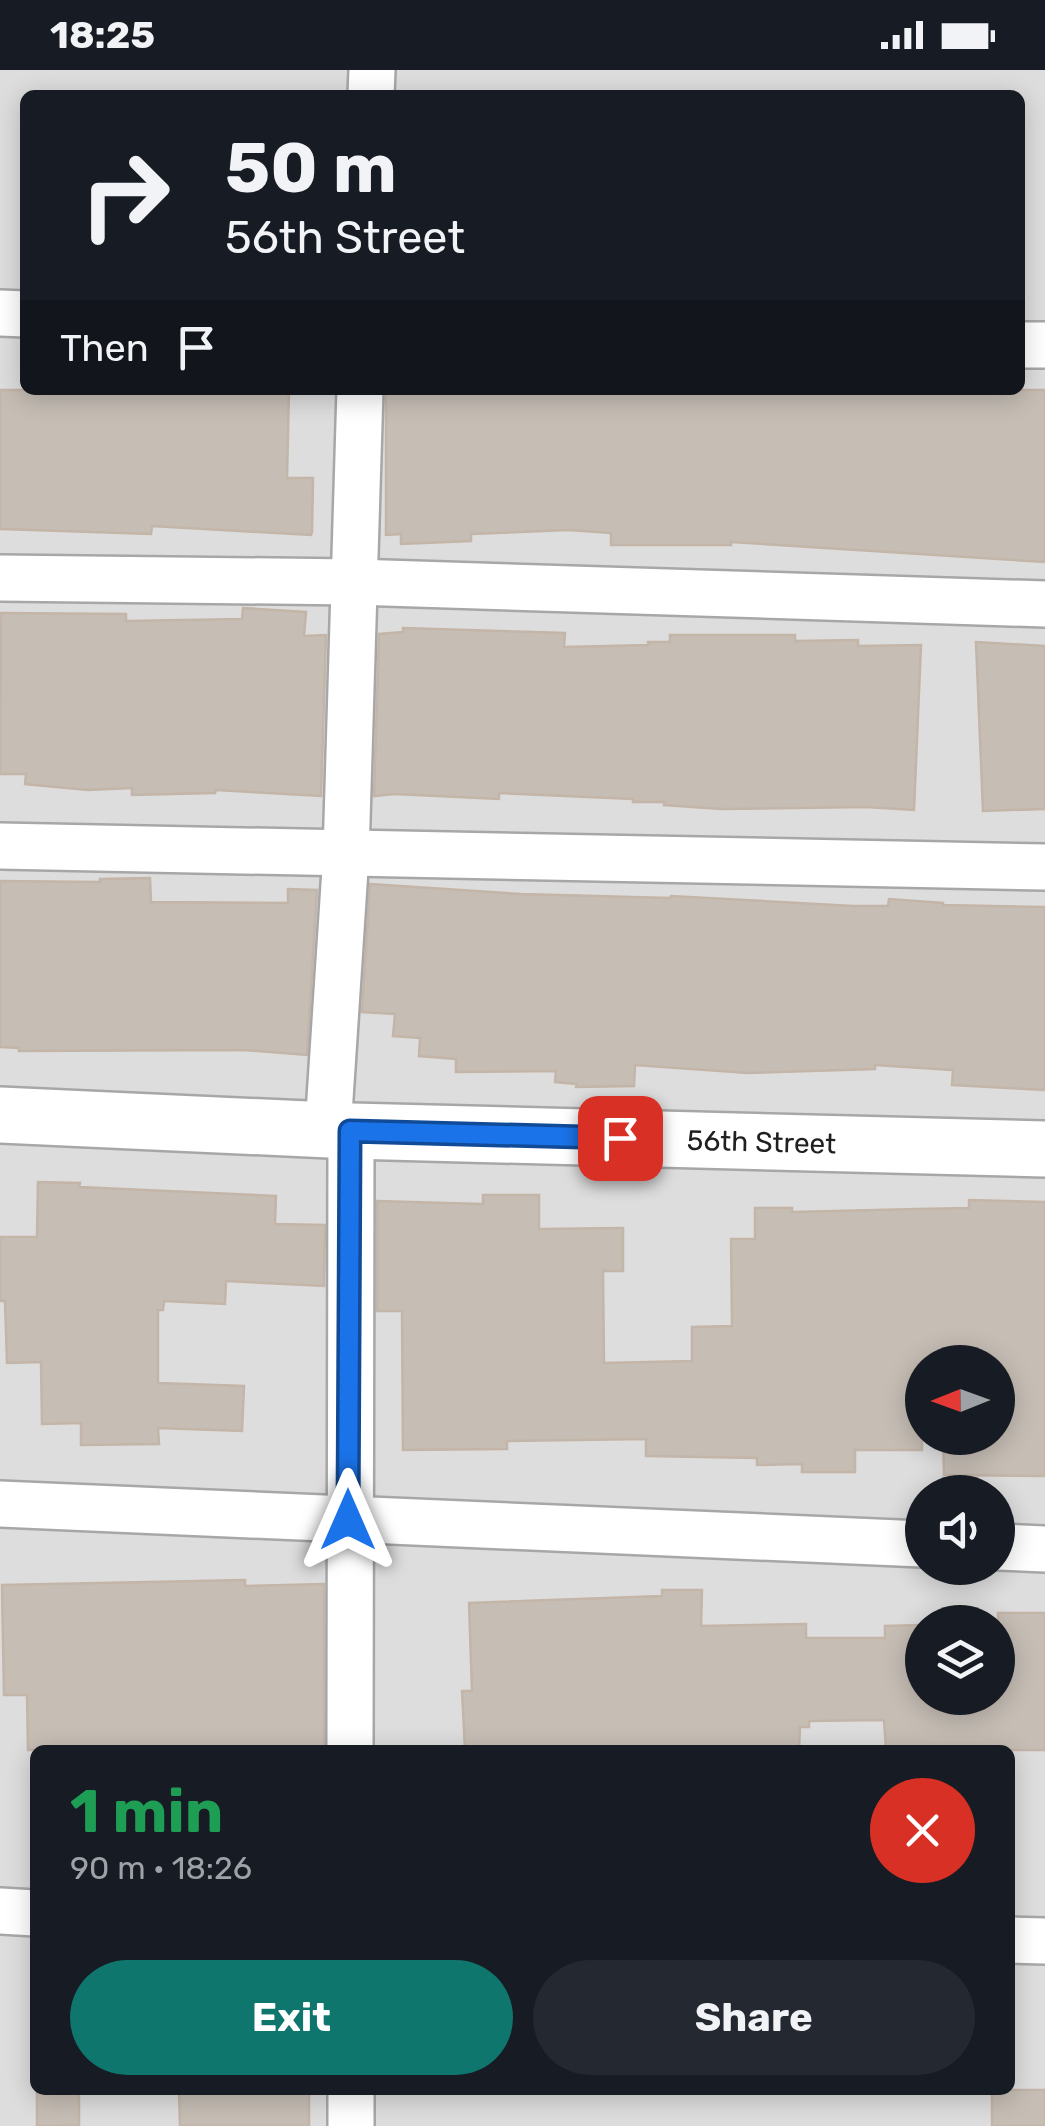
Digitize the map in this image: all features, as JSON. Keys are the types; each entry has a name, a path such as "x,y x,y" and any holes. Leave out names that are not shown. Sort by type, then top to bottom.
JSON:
{"street":[{"path":"350,1745 339,1130 360,395"},
{"path":"0,578 354,582 1045,604"},
{"path":"0,846 1045,867"},
{"name":"56th Street","path":"0,1115 339,1130 1045,1149"},
{"path":"0,1504 905,1543"},
{"path":"1015,1548 1045,1549"},
{"path":"0,1912 30,1912"},
{"path":"1015,1940 1045,1941"},
{"path":"351,2095 351,2126"}],"shaded area":[{"path":"0,70 1045,70 1045,2126 0,2126"}],"building":[{"path":"0,390 20,390 20,395 289,395 287,478 313,478 311,535 152,526 151,534 0,529"},
{"path":"1025,390 1045,390 1045,562 731,542 611,545 611,533 568,530 471,534 471,541 401,544 401,534 386,535 386,395 1025,395"},
{"path":"243,608 306,612 304,636 326,635 321,796 216,790 132,795 132,788 88,790 25,784 26,774 0,774 1,613 126,614 126,621 242,619"},
{"path":"403,628 565,633 564,647 648,645 670,642 670,635 795,635 795,641 858,640 858,646 921,645 914,810 721,809 633,799 499,793 499,799 374,796 379,634 403,632"},
{"path":"976,642 1045,646 1045,809 983,811"},
{"path":"150,878 151,902 288,903 288,889 317,890 307,1055 243,1050 19,1051 0,1047 0,881"},
{"path":"370,884 521,894 671,896 853,906 888,906 889,899 943,905 1045,907 1045,1090 952,1085 953,1070 875,1065 875,1069 748,1073 635,1065 634,1086 576,1087 577,1084 555,1082 556,1071 456,1072 456,1059 419,1056 420,1038 393,1036 395,1014 362,1012"},
{"path":"38,1182 276,1196 275,1224 325,1225 324,1286 226,1281 225,1304 164,1301 163,1310 158,1310 158,1383 244,1386 242,1431 158,1428 159,1444 81,1445 81,1423 42,1424 41,1362 7,1363 5,1301 0,1301 0,1237 37,1237"},
{"path":"483,1195 539,1195 539,1229 623,1228 623,1271 603,1271 604,1363 692,1361 692,1327 732,1326 731,1239 755,1239 755,1208 792,1208 792,1212 969,1208 969,1200 1045,1202 1045,1476 944,1475 943,1455 1015,1455 1015,1345 905,1345 905,1450 855,1450 855,1472 802,1472 802,1464 757,1465 757,1458 646,1456 646,1439 507,1441 507,1449 403,1450 402,1311 377,1311 377,1201 483,1204"},
{"path":"245,1580 245,1586 324,1584 324,1745 30,1745 28,1750 27,1695 4,1695 2,1585"},
{"path":"662,1590 702,1590 701,1626 806,1624 806,1638 885,1638 885,1626 905,1625 905,1715 1015,1715 1015,1613 1045,1613 1045,1750 1015,1750 1015,1745 886,1745 884,1720 809,1721 809,1727 800,1727 799,1745 465,1745 462,1691 472,1691 469,1603 662,1596"},
{"path":"1045,2090 1045,2126 992,2126 992,2095"},
{"path":"37,2095 79,2095 79,2126 37,2126"},
{"path":"179,2095 309,2095 309,2126 180,2126"}],"route":[{"path":"348,1520 350,1131 620,1138"}]}
